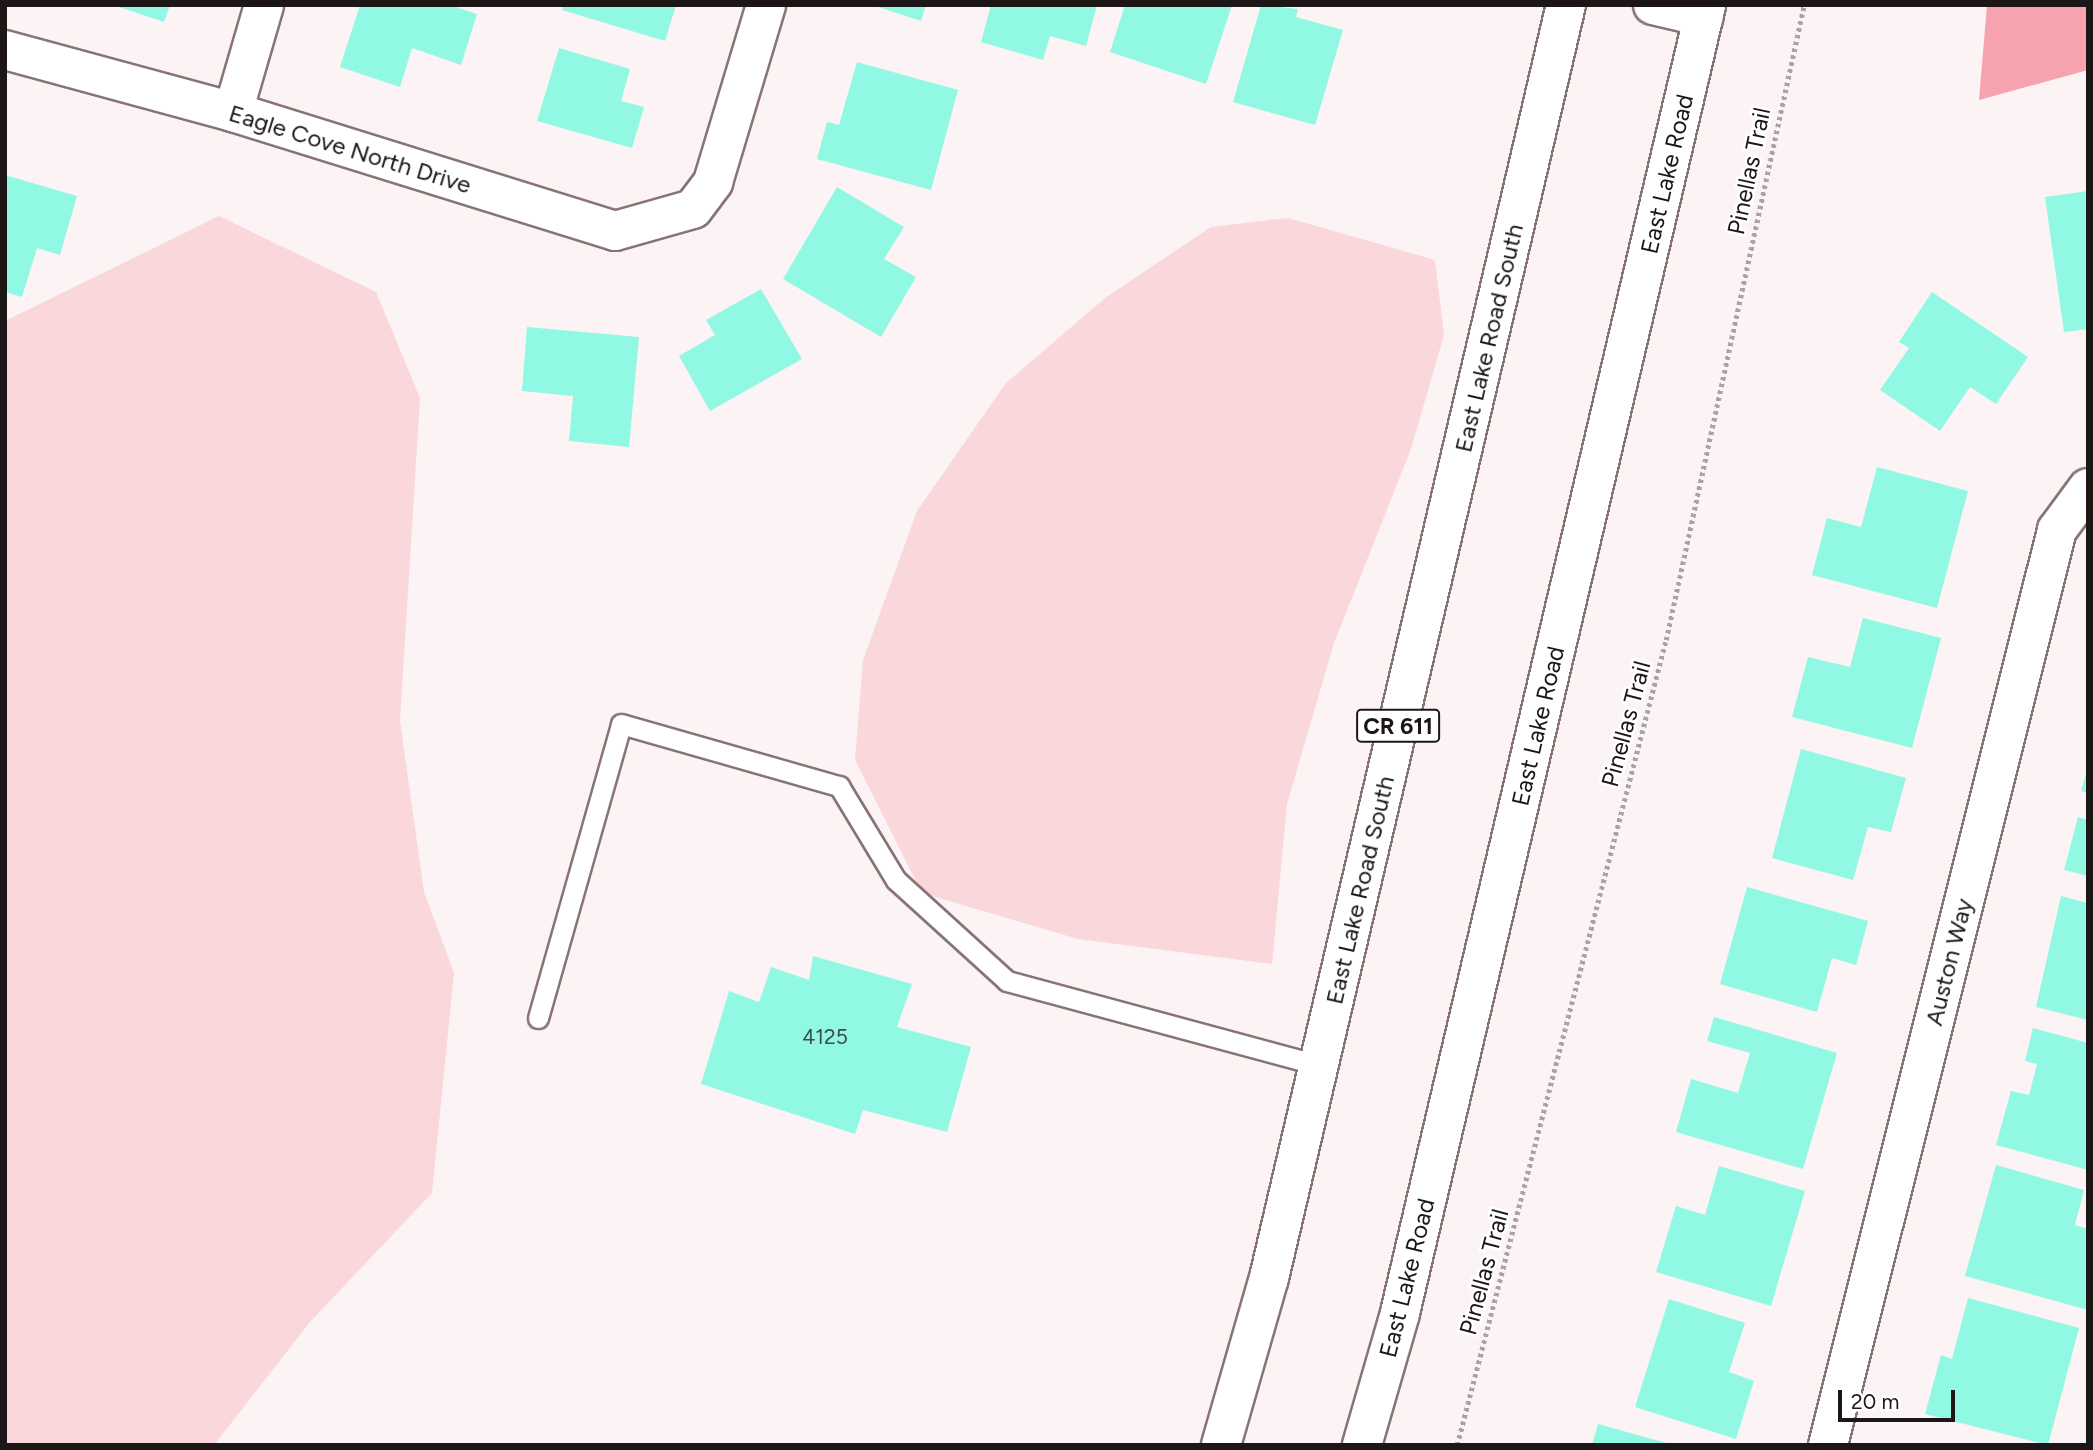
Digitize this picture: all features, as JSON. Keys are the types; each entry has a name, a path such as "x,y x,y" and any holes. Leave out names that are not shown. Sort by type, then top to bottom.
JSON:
{"main road":[{"path":"233,112 264,5"},
{"name":"Eagle Cove North Drive","path":"5,50 233,112 615,231 693,209 713,182 766,5"},
{"name":"East Lake Road South","path":"1221,1445 1319,1065 1566,5"},
{"path":"1653,5 1705,11"},
{"name":"East Lake Road","path":"1363,1445 1400,1313 1705,11"},
{"name":"Auston Way","path":"1828,1445 2057,530 2088,488"}],"lane":[{"path":"538,1018 621,724 839,786 896,880 1007,981 1319,1065"}],"path":[{"name":"Pinellas Trail","path":"1457,1445 1666,640 1804,5"}],"shaded area":[{"path":"1987,5 2088,5 2088,70 1979,100"},
{"path":"219,216 376,292 420,398 400,721 424,892 454,973 432,1193 310,1322 214,1445 5,1445 5,321"},
{"path":"1288,218 1435,260 1444,335 1411,449 1334,643 1287,804 1272,964 1078,939 922,893 855,760 863,660 917,511 1006,383 1105,298 1211,227"}],"building":[{"path":"113,5 170,5 164,22"},
{"path":"360,5 450,5 477,14 461,65 412,48 400,87 340,67"},
{"path":"564,5 676,5 665,41 562,10"},
{"path":"872,5 926,5 921,21"},
{"path":"991,5 1097,5 1086,46 1050,36 1043,60 981,42"},
{"path":"1125,5 1232,5 1206,84 1110,52"},
{"path":"1261,5 1298,9 1296,17 1343,30 1315,125 1233,102"},
{"path":"559,48 630,69 621,101 644,107 632,148 537,121"},
{"path":"857,62 958,90 931,190 817,159 827,122 839,125"},
{"path":"5,175 77,196 60,255 37,248 22,297 5,292"},
{"path":"837,187 904,227 884,259 916,277 881,337 783,279"},
{"path":"2088,191 2088,329 2064,332 2045,197"},
{"path":"761,289 802,359 710,411 679,356 715,335 706,320"},
{"path":"1932,292 2028,357 1996,404 1970,387 1940,431 1880,390 1909,348 1899,342"},
{"path":"527,327 639,337 629,447 569,441 573,396 522,391"},
{"path":"1877,467 1968,491 1937,608 1812,575 1827,518 1861,527"},
{"path":"1863,618 1941,638 1912,748 1792,717 1808,657 1850,667"},
{"path":"1801,749 1906,778 1891,832 1868,827 1853,880 1772,858"},
{"path":"2088,771 2088,793 2081,791"},
{"path":"2078,817 2088,820 2088,876 2064,870"},
{"path":"1747,887 1868,921 1856,965 1832,958 1817,1012 1720,984"},
{"path":"2061,896 2088,903 2088,1020 2036,1007"},
{"path":"813,956 912,984 897,1027 971,1047 947,1132 863,1110 855,1134 701,1084 729,991 759,1002 771,967 809,980"},
{"path":"1714,1017 1837,1053 1803,1169 1676,1132 1691,1079 1738,1093 1750,1053 1707,1041"},
{"path":"2033,1028 2088,1043 2088,1170 1996,1145 2011,1091 2029,1095 2037,1064 2025,1061"},
{"path":"1996,1165 2084,1190 2075,1225 2088,1229 2088,1310 1965,1276"},
{"path":"1719,1166 1805,1191 1771,1306 1656,1272 1676,1206 1705,1215"},
{"path":"1968,1298 2079,1328 2048,1445 1925,1414 1941,1355 1952,1359"},
{"path":"1669,1299 1745,1323 1729,1372 1754,1381 1736,1439 1635,1407"},
{"path":"1598,1424 1670,1444 1670,1445 1592,1445"}]}
